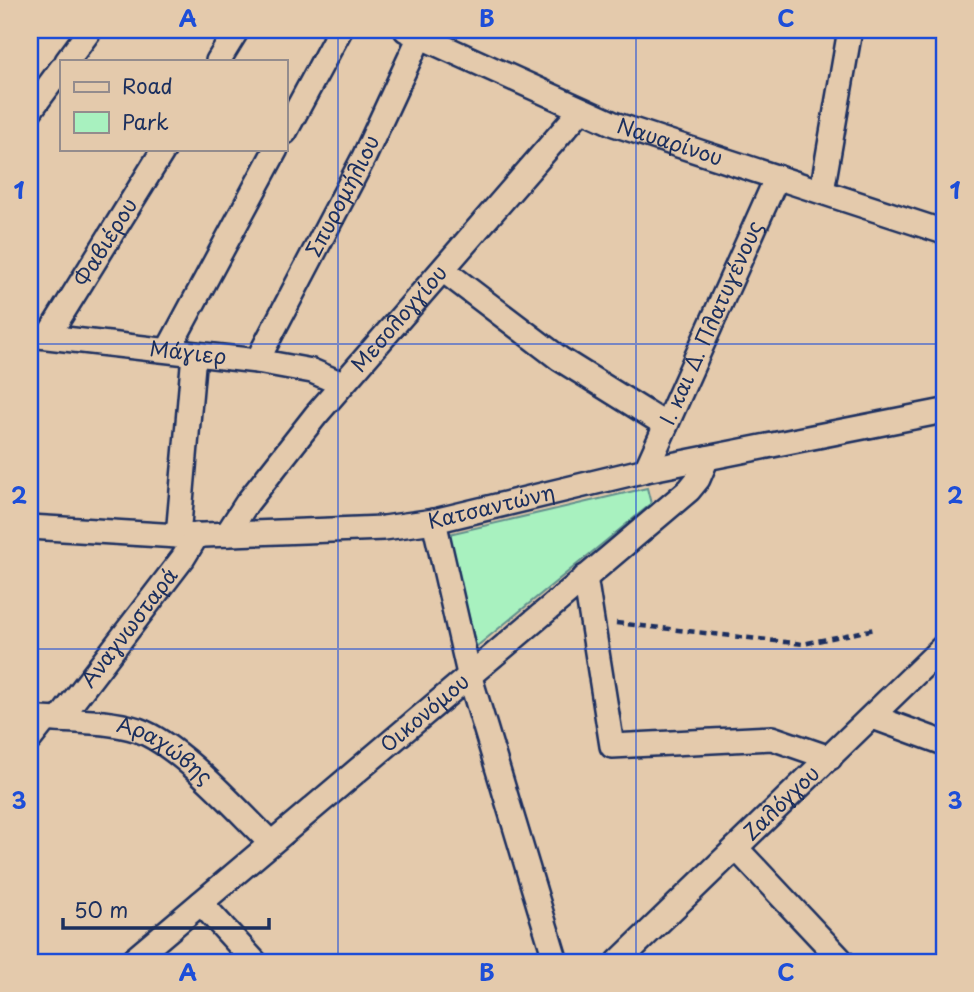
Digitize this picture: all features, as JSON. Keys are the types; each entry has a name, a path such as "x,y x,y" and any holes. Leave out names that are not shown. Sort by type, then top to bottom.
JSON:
{"street":[{"path":"68,60 90,30"},
{"path":"219,60 237,30"},
{"path":"287,127 340,30"},
{"path":"822,191 849,30"},
{"name":"Ναυαρίνου","path":"417,32 581,110 668,143 944,232"},
{"name":"Σπυρομήλιου","path":"257,361 370,146 417,32"},
{"path":"30,111 60,70"},
{"name":"Μεσολογγίου","path":"227,534 276,464 342,384 581,110"},
{"name":"Φαβιέρου","path":"39,335 163,150"},
{"path":"168,351 275,150"},
{"name":"Ι. και Δ. Πλατυγένους","path":"646,470 777,177"},
{"path":"443,270 559,359 666,425"},
{"name":"Μάγιερ","path":"39,335 257,361 312,370 342,384"},
{"name":"Αναγνωσταρά","path":"30,739 44,719 183,558 187,535 194,354"},
{"name":"Κατσαντώνη","path":"30,527 187,535 369,529 433,521 646,470 944,411"},
{"name":"Οικονόμου","path":"131,962 689,490 698,479 707,458"},
{"path":"433,521 469,674 556,962"},
{"path":"585,578 612,746 772,738 830,758"},
{"name":"Ζαλόγγου","path":"618,962 944,646"},
{"path":"873,717 944,743"},
{"name":"Αραχώβης","path":"44,719 120,726 141,731 193,768 270,842"},
{"path":"736,848 844,962"},
{"path":"201,903 255,962"}],"path":[{"path":"591,619 803,644 875,629"}],"green space":[{"path":"647,488 651,504 476,647 449,534"}]}
